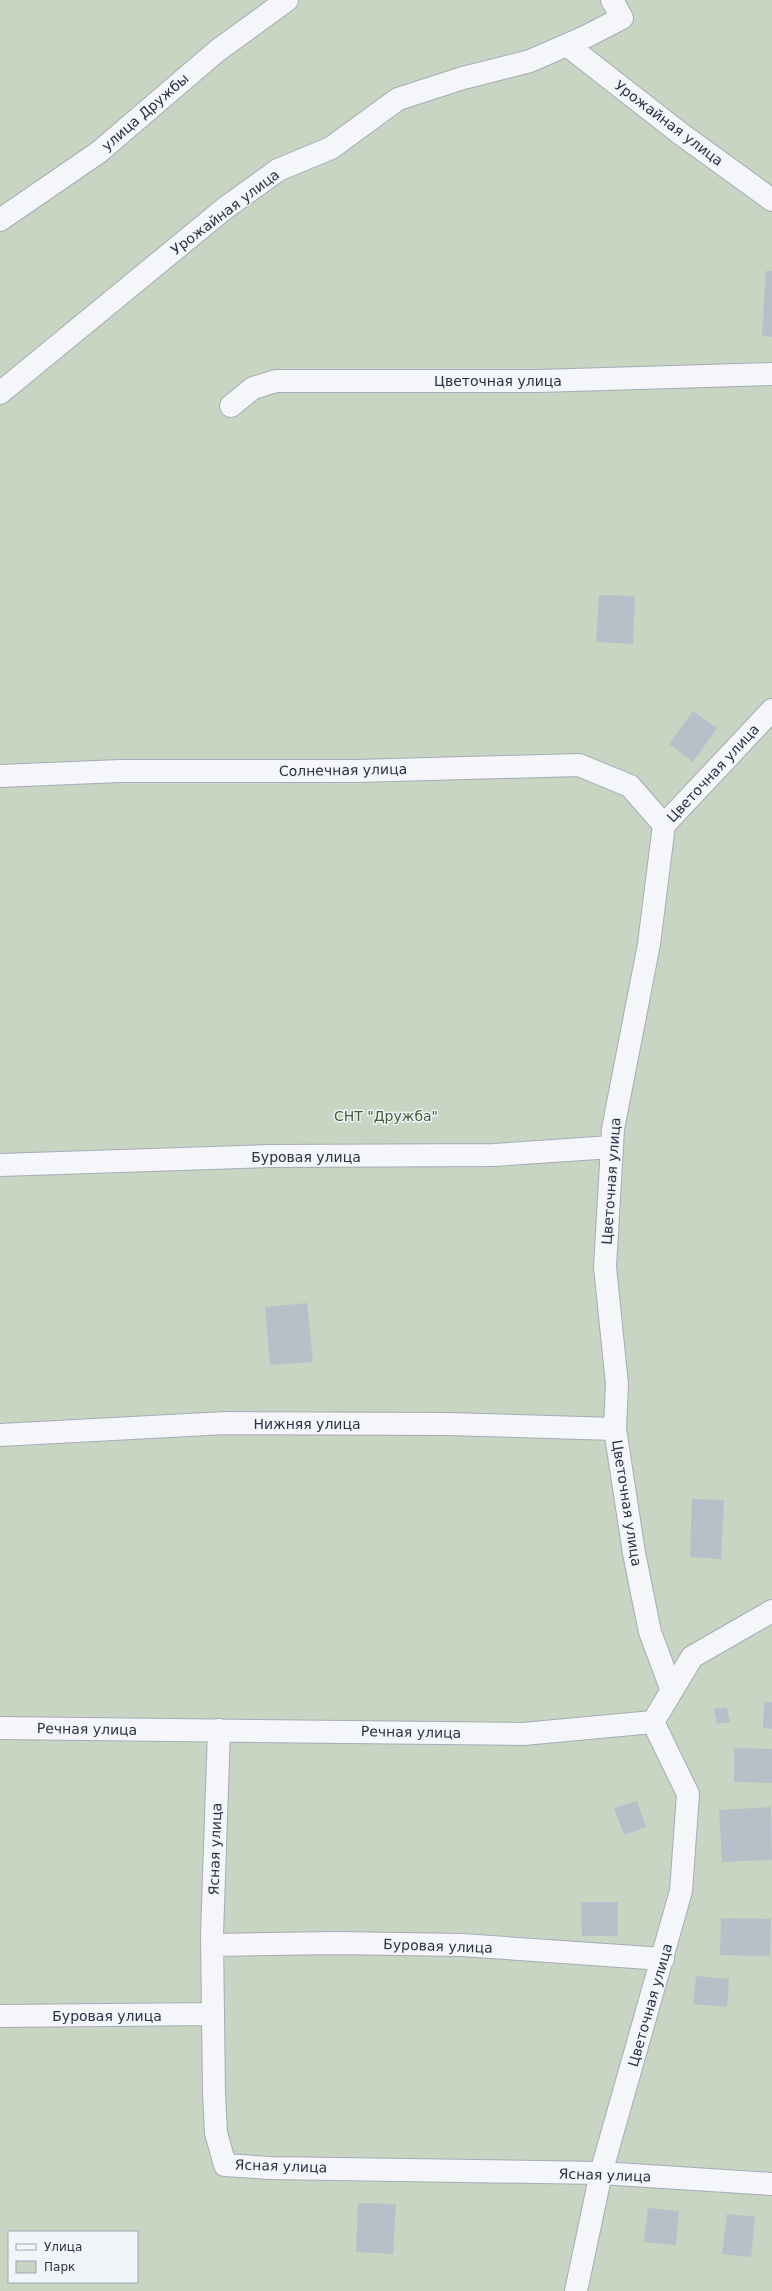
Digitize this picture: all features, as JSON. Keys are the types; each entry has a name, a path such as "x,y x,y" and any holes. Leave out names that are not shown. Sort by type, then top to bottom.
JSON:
{"street":[{"name":"улица Дружбы","path":"0,220 99,152 217,51 287,0"},
{"name":"Урожайная улица","path":"0,393 224,209 278,170 331,148 398,99 463,78 530,61 567,45 617,9"},
{"name":"Урожайная улица","path":"567,45 681,134 772,200"},
{"name":"Цветочная улица","path":"231,406 253,388 276,381 539,381 772,374"},
{"name":"Цветочная улица","path":"672,1691 650,1632 634,1553 615,1429 617,1384 605,1267 613,1129 650,944 664,825 772,710"},
{"name":"Солнечная улица","path":"0,776 120,771 357,772 579,765 630,786 664,825"},
{"name":"Буровая улица","path":"0,1165 261,1156 494,1155 612,1147"},
{"name":"Нижняя улица","path":"0,1435 226,1423 448,1424 615,1429"},
{"path":"653,1722 692,1657 772,1611"},
{"name":"Цветочная улица","path":"576,2291 601,2173 682,1891 688,1794 653,1722"},
{"name":"Речная улица","path":"0,1728 524,1734 653,1722"},
{"name":"Ясная улица","path":"219,1730 212,1945 216,2133 225,2165 270,2168 601,2173 772,2184"},
{"name":"Буровая улица","path":"212,1945 336,1943 462,1944 663,1960"},
{"name":"Буровая улица","path":"0,2016 213,2014"}],"green space":[{"name":"СНТ \"Дружба\"","path":"0,0 772,0 772,2291 0,2291"}],"building":[{"path":"766,271 772,271 772,337 762,336"},
{"path":"599,595 635,596 633,644 596,642"},
{"path":"693,711 717,728 693,762 669,744"},
{"path":"307,1303 313,1362 270,1365 265,1307"},
{"path":"692,1499 724,1500 721,1559 690,1557"},
{"path":"764,1702 772,1702 772,1729 763,1728"},
{"path":"727,1707 730,1722 717,1724 714,1709"},
{"path":"734,1748 772,1749 772,1783 734,1782"},
{"path":"637,1801 646,1827 624,1835 614,1808"},
{"path":"771,1807 772,1860 722,1862 719,1810"},
{"path":"581,1902 618,1902 618,1936 582,1936"},
{"path":"721,1918 771,1919 770,1956 720,1955"},
{"path":"696,1976 729,1979 727,2007 693,2004"},
{"path":"358,2203 396,2204 393,2254 356,2252"},
{"path":"648,2208 679,2211 676,2245 644,2242"},
{"path":"727,2214 755,2217 751,2257 722,2254"}]}
